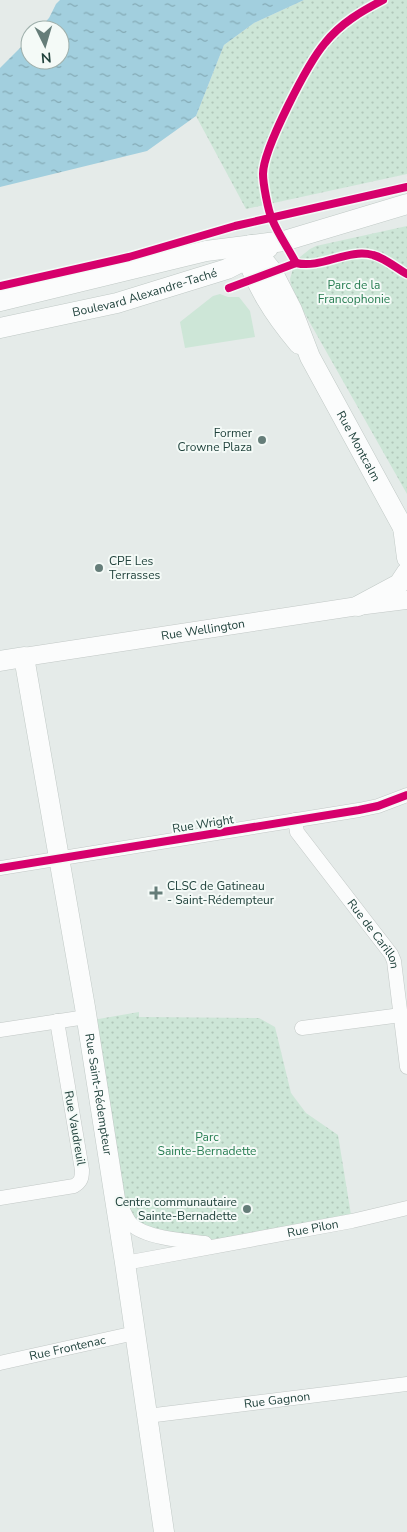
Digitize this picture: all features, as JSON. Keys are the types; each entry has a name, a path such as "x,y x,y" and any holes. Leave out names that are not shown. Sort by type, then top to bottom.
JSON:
{"main road":[{"name":"Boulevard Alexandre-Taché","path":"0,301 206,251 250,251 407,204"},
{"name":"Boulevard Alexandre-Taché","path":"0,328 117,303 227,269 250,251"},
{"name":"Rue Montcalm","path":"250,251 272,271 292,310 310,358 405,531"},
{"path":"405,531 407,558"},
{"path":"358,606 399,584 407,572"},
{"name":"Rue Wellington","path":"0,661 24,657"},
{"name":"Rue Saint-Rédempteur","path":"24,657 114,1189 164,1532"}],"street":[{"name":"Rue Wellington","path":"24,657 407,600"},
{"name":"Rue Wright","path":"0,868 378,806 407,795"},
{"name":"Rue de Carillon","path":"295,820 297,832 391,954 402,990 401,1015 407,1067"},
{"path":"302,1028 401,1015"},
{"path":"0,1030 86,1017"},
{"name":"Rue Vaudreuil","path":"0,1198 74,1186 82,1178 57,1021"},
{"name":"Rue Pilon","path":"114,1189 131,1223 138,1229 159,1236 218,1245"},
{"name":"Rue Pilon","path":"125,1263 352,1221 407,1208"},
{"name":"Rue Frontenac","path":"0,1363 135,1333"},
{"name":"Rue Gagnon","path":"147,1416 407,1384"}],"green space":[{"path":"304,0 407,0 407,174 246,209 196,116 224,45 254,23"},
{"name":"Parc de la Francophonie","path":"407,226 407,494 301,307 290,279 294,265 300,257 316,246"},
{"path":"220,294 228,297 239,297 250,311 255,337 185,348 180,322 213,296"},
{"name":"Parc Sainte-Bernadette","path":"139,1012 139,1017 259,1018 275,1027 291,1093 306,1113 338,1135 352,1221 218,1245 159,1236 123,1210 87,1021"}],"water":[{"path":"60,0 304,0 254,23 224,45 196,116 147,151 0,187 0,68 20,48 20,70 70,70 70,20 47,20"}],"cycle path":[{"path":"296,263 274,225 267,204 263,174 270,146 298,87 317,53 331,36 345,24 383,0"},
{"path":"0,286 129,257 235,226 407,187"},
{"path":"229,288 296,263 315,263 354,254 377,256 407,274"},
{"path":"0,868 359,810 378,806 407,795"}],"place":[{"name":"Former Crowne Plaza","path":"262,440"},
{"name":"CPE Les Terrasses","path":"99,568"},
{"name":"CLSC de Gatineau - Saint-Rédempteur","path":"156,893"},
{"name":"Centre communautaire Sainte-Bernadette","path":"247,1209"}]}
